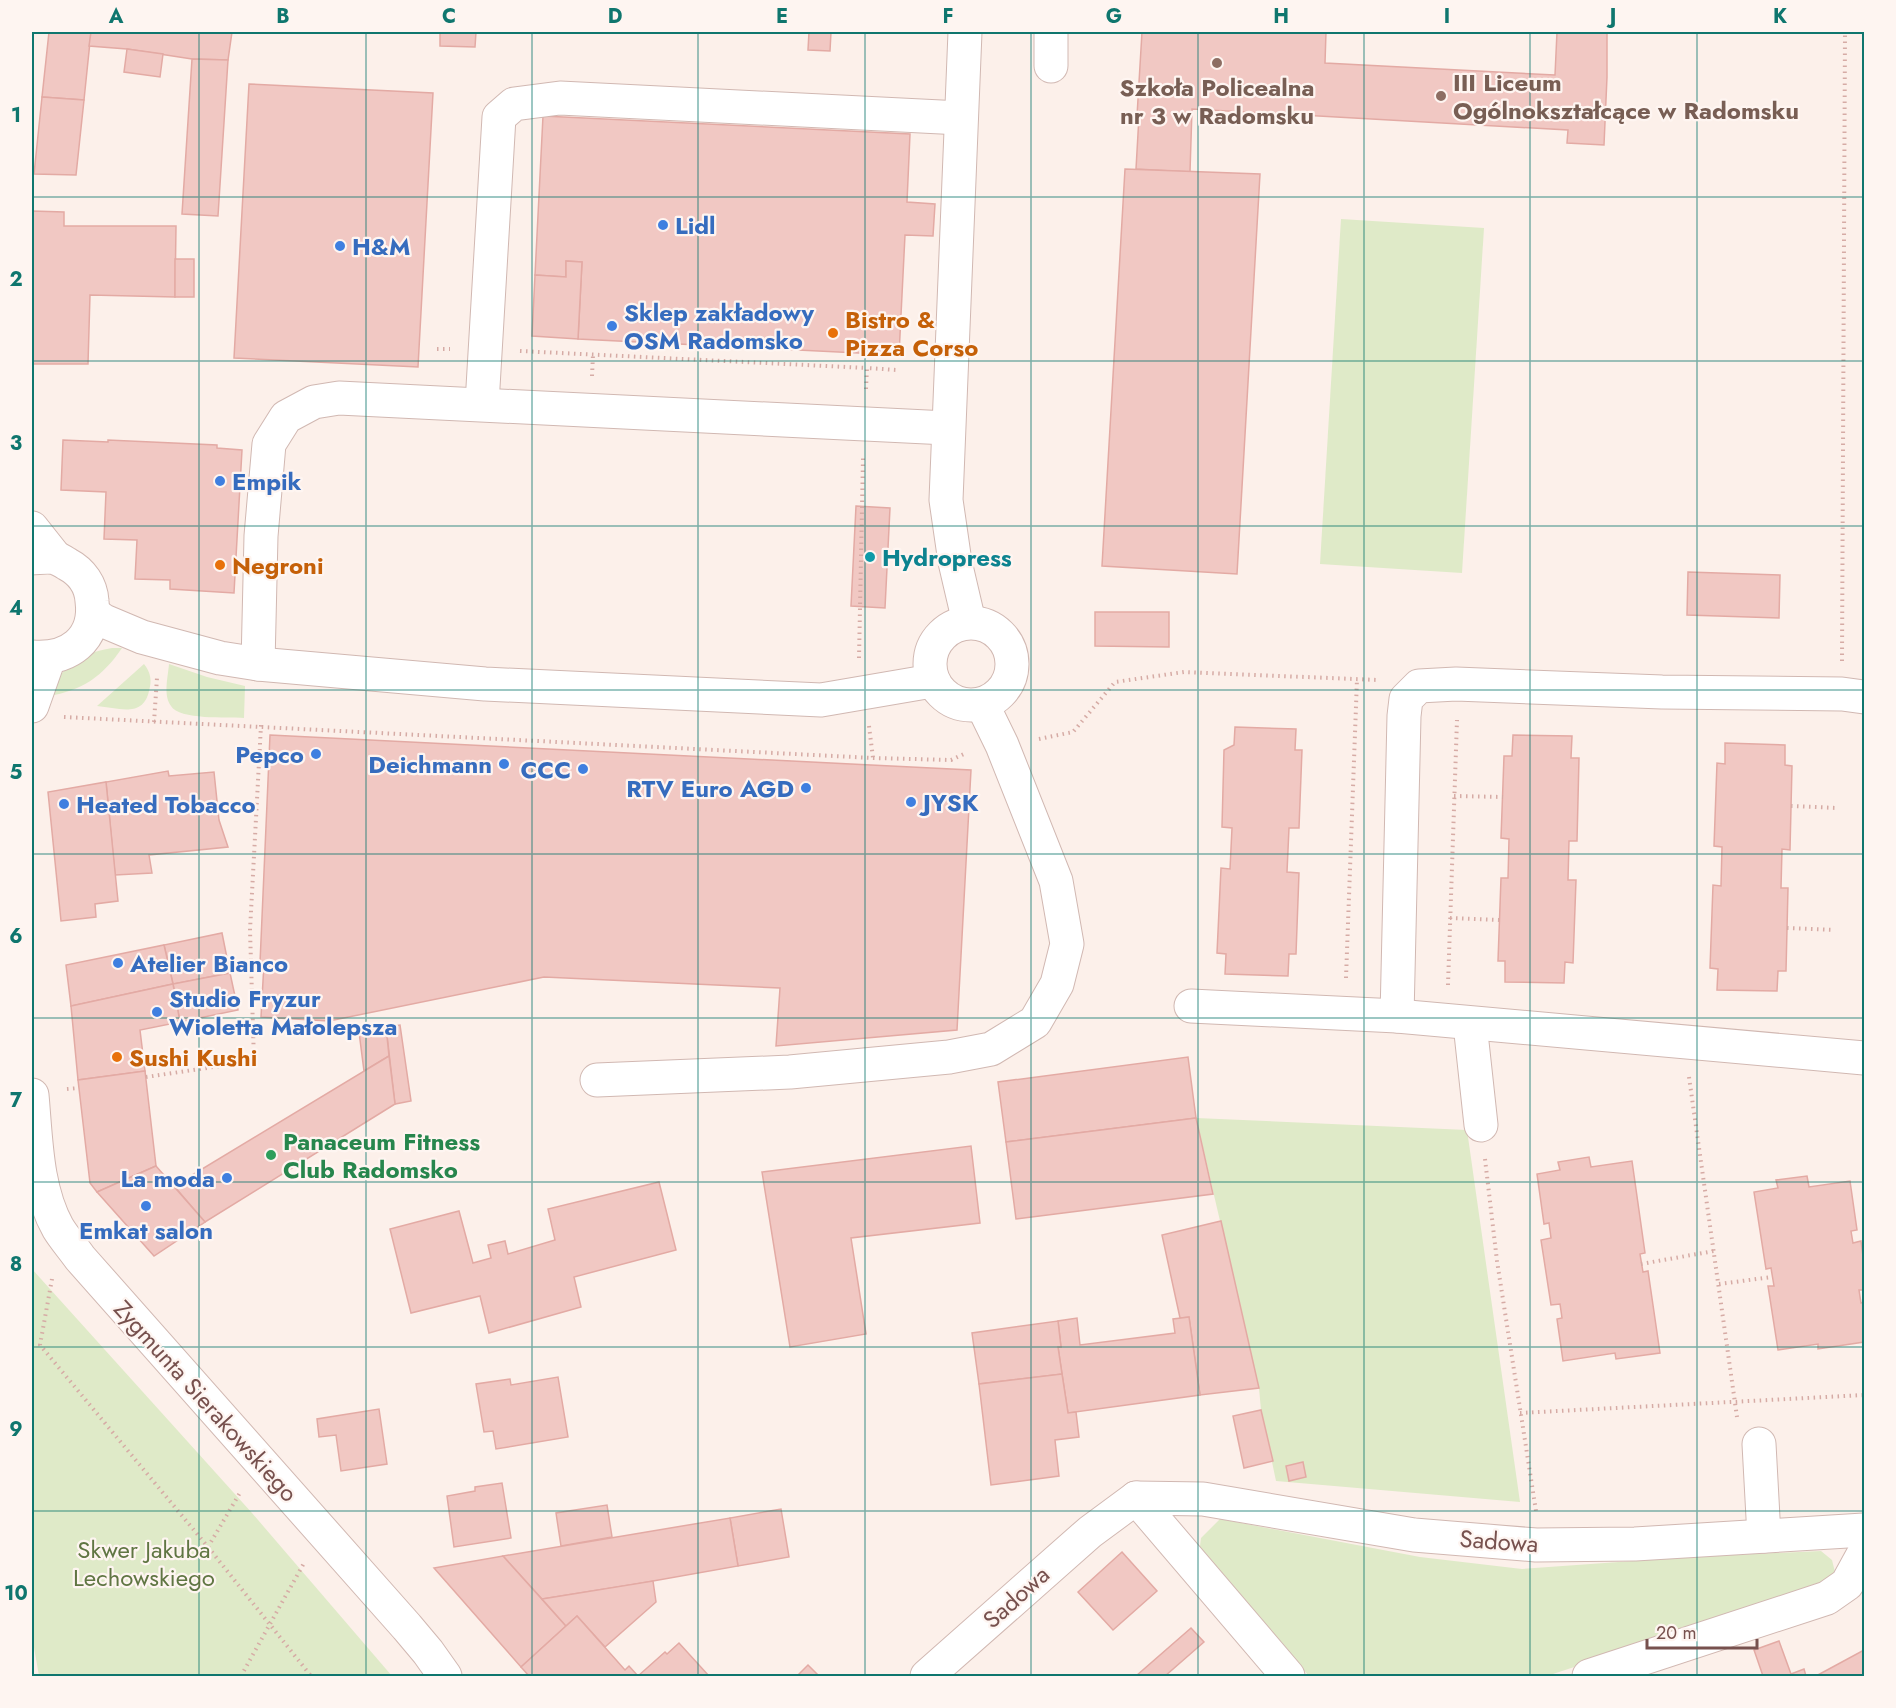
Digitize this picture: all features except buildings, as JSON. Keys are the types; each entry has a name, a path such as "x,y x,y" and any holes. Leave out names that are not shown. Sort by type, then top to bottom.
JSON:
{"street":[{"path":"965,32 947,428 946,500 955,562 969,622"},
{"path":"1051,66 1052,32"},
{"path":"482,404 499,117 514,104 560,98 961,118"},
{"path":"258,664 261,536 269,444 286,417 314,402 339,398 947,428"},
{"path":"32,528 43,558 77,569 91,589 94,614 89,630 79,644 65,653 40,658 45,711"},
{"path":"94,614 104,621 142,637 220,658 258,664 485,684 821,700 932,681"},
{"path":"969,622 989,627 1005,639 1012,658 1011,678 999,695 982,704 962,705 944,696 932,681 929,660 935,642 950,628 969,622"},
{"path":"1397,1016 1404,716 1406,699 1419,686 1456,684 1853,696"},
{"path":"597,1080 790,1072 949,1057 991,1049 1035,1022 1057,984 1067,944 1056,881 1002,745 982,704"},
{"path":"1191,1006 1397,1016 1864,1058"},
{"path":"1470,1024 1481,1125"},
{"name":"Zygmunta Sierakowskiego","path":"32,1095 43,1183 49,1207 58,1227 80,1258 407,1627 445,1677"},
{"path":"1759,1444 1764,1536"},
{"path":"1136,1498 1288,1677"},
{"name":"Sadowa","path":"927,1677 1090,1532 1136,1498 1203,1499 1414,1535 1536,1545 1635,1544 1864,1530"},
{"path":"1589,1677 1827,1598 1847,1584 1864,1553"}],"path":[{"path":"1845,32 1853,696"},
{"path":"518,351 897,370"},
{"path":"865,399 867,368"},
{"path":"860,669 858,646 863,451"},
{"path":"1029,741 1072,732 1115,682 1184,672 1389,681 1406,699"},
{"path":"154,722 157,676"},
{"path":"1344,1014 1357,679"},
{"path":"45,711 154,722 873,758 951,760 972,750"},
{"path":"1448,987 1457,712"},
{"path":"869,724 873,758"},
{"path":"146,1077 254,1061 250,930 261,726"},
{"path":"1454,796 1503,797"},
{"path":"1791,806 1837,808"},
{"path":"1450,918 1499,920"},
{"path":"1787,928 1834,930"},
{"path":"1684,1043 1737,1419"},
{"path":"66,1089 79,1088"},
{"path":"1481,1125 1497,1261 1537,1514"},
{"path":"1641,1264 1714,1251"},
{"path":"54,1272 40,1345 271,1624 311,1677"},
{"path":"1719,1284 1772,1277"},
{"path":"1520,1413 1864,1395"},
{"path":"208,1547 243,1488"},
{"path":"241,1677 306,1560"}],"green space":[{"path":"1341,219 1484,228 1462,573 1320,564"},
{"path":"112,648 122,648 107,667 91,681 60,694 48,696 60,676 73,663 90,654"},
{"path":"144,664 150,677 150,684 146,699 141,705 129,709 97,706"},
{"path":"169,664 207,677 245,686 244,718 193,716 176,710 171,706 167,697"},
{"path":"1196,1118 1467,1130 1520,1502 1276,1481 1261,1410 1259,1388"},
{"name":"Skwer Jakuba Lechowskiego","path":"32,1269 252,1513 392,1676 39,1676 32,1636"},
{"path":"1220,1519 1420,1557 1522,1569 1689,1557 1821,1551 1832,1560 1835,1572 1822,1585 1547,1676 1309,1676 1199,1554 1201,1538"}],"place":[{"name":"Szkoła Policealna nr 3 w Radomsku","path":"1217,63"},
{"name":"III Liceum Ogólnokształcące w Radomsku","path":"1441,96"},
{"name":"Lidl","path":"663,225"},
{"name":"H&M","path":"340,246"},
{"name":"Sklep zakładowy OSM Radomsko","path":"612,326"},
{"name":"Bistro & Pizza Corso","path":"833,333"},
{"name":"Empik","path":"220,481"},
{"name":"Hydropress","path":"870,557"},
{"name":"Negroni","path":"220,565"},
{"name":"Pepco","path":"316,754"},
{"name":"Deichmann","path":"504,764"},
{"name":"CCC","path":"583,769"},
{"name":"RTV Euro AGD","path":"806,788"},
{"name":"JYSK","path":"911,802"},
{"name":"Heated Tobacco","path":"64,804"},
{"name":"Atelier Bianco","path":"118,963"},
{"name":"Studio Fryzur Wioletta Małolepsza","path":"157,1012"},
{"name":"Sushi Kushi","path":"117,1057"},
{"name":"Panaceum Fitness Club Radomsko","path":"271,1155"},
{"name":"La moda","path":"227,1178"},
{"name":"Emkat salon","path":"146,1206"}]}
